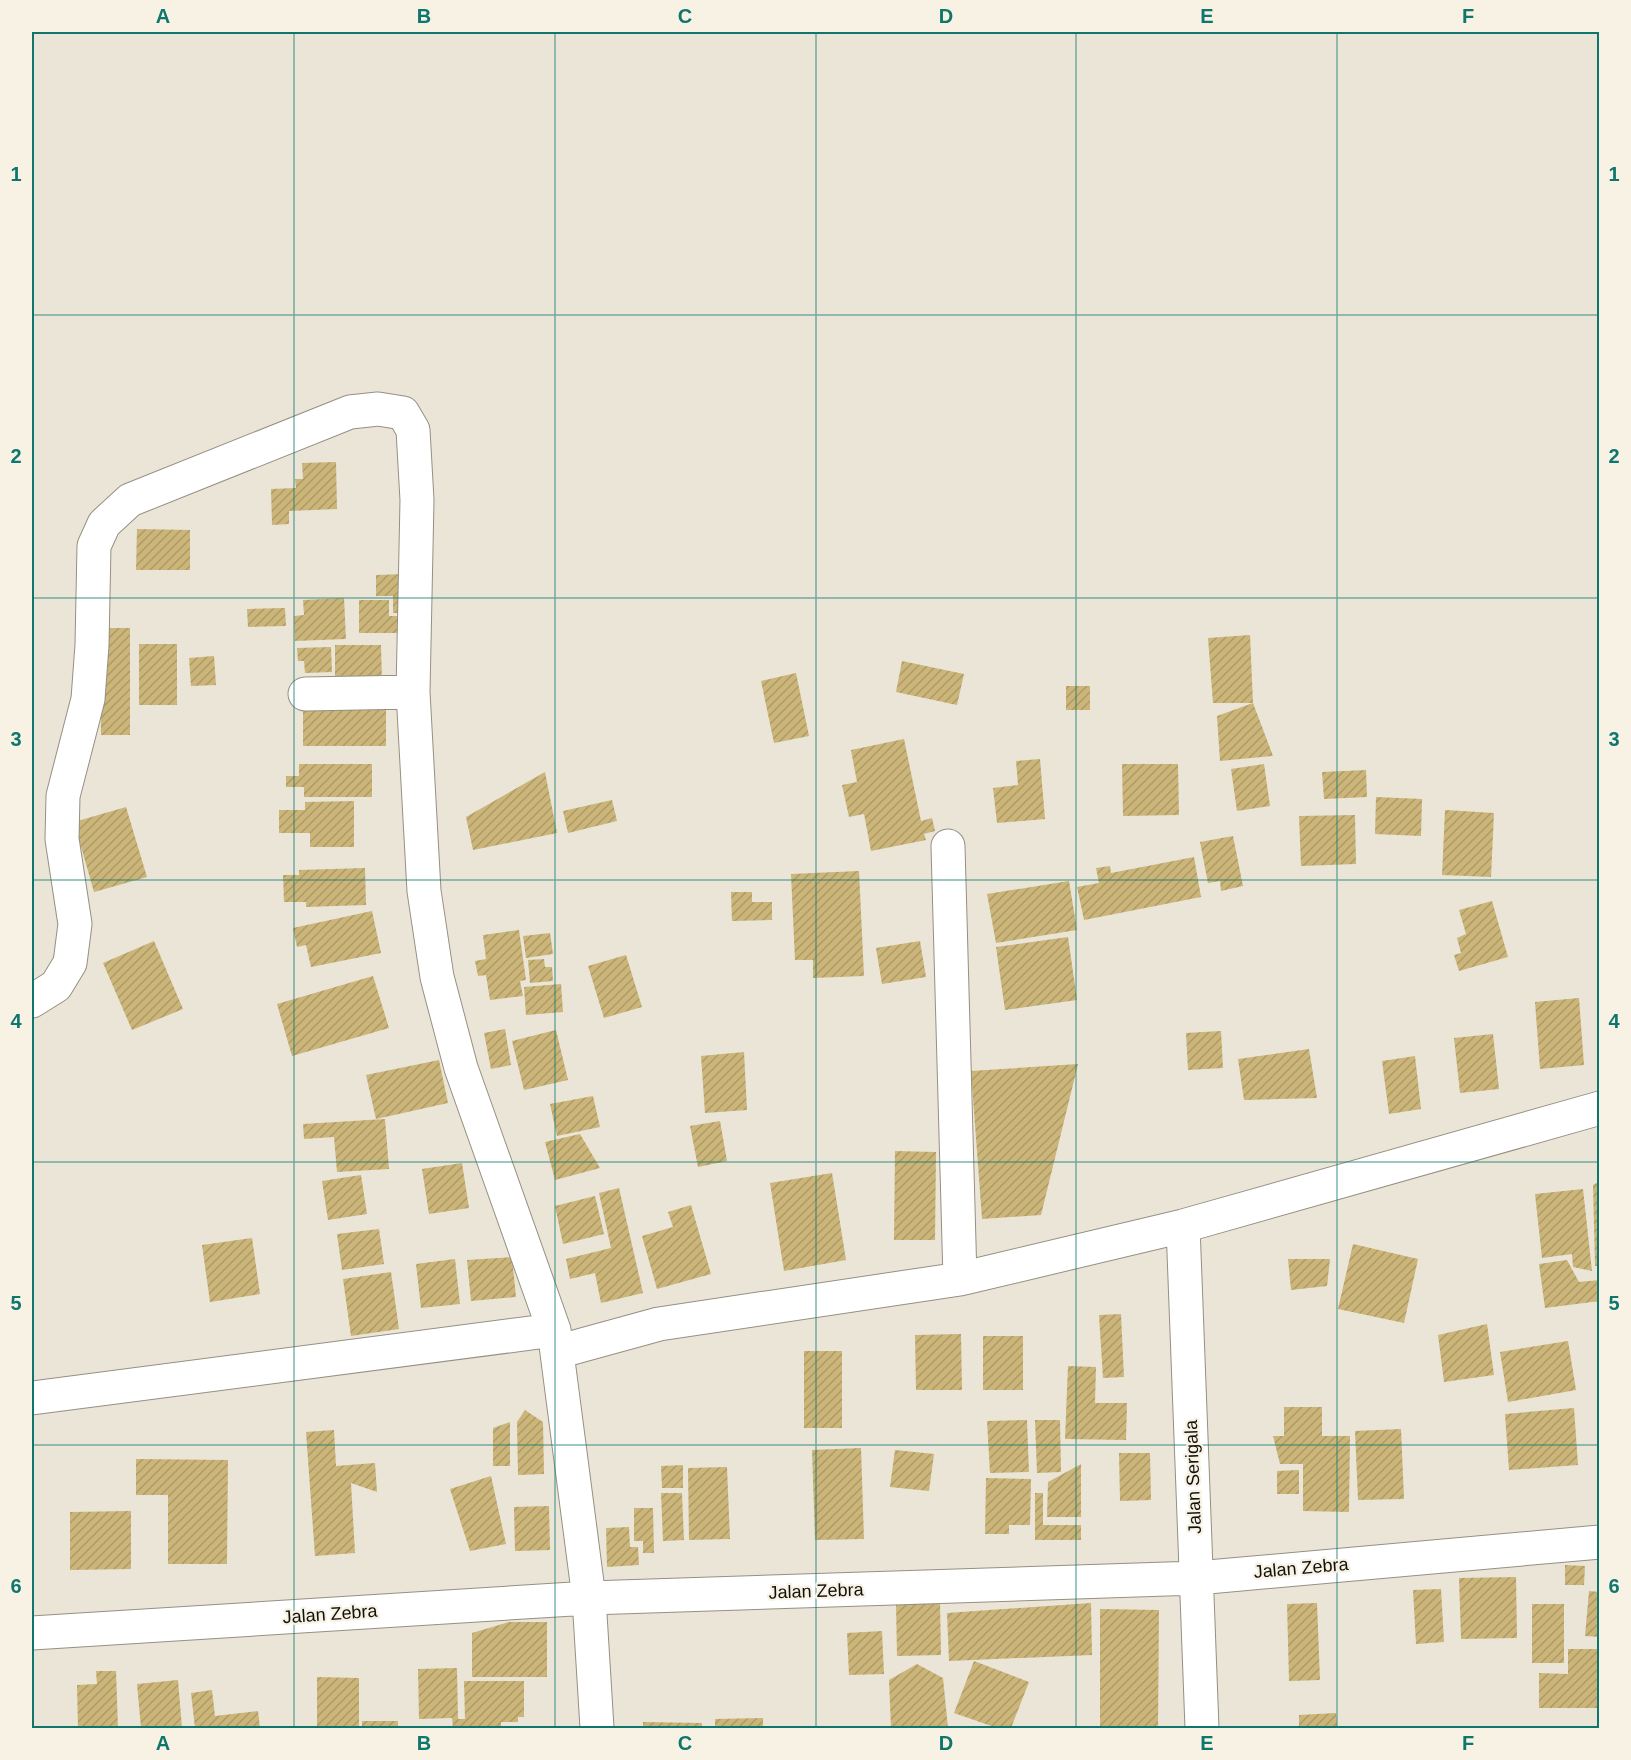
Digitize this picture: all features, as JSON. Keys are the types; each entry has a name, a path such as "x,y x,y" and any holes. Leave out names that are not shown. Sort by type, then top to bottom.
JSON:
{"street":[{"path":"32,1002 56,986 70,963 75,924 62,838 63,796 88,699 92,645 94,546 104,524 130,500 350,412 378,409 403,413 413,430 417,500 413,692 424,891 437,977 461,1068 555,1341 589,1598 597,1728"},
{"path":"305,694 413,692"},
{"path":"948,846 960,1279"},
{"path":"32,1398 555,1341 960,1279 1183,1226 1599,1108"},
{"name":"Jalan Serigala","path":"1183,1226 1202,1728"},
{"name":"Jalan Zebra","path":"32,1633 589,1598 1197,1578 1599,1542"}],"building":[{"path":"336,462 337,509 289,511 289,524 272,525 271,489 296,488 295,479 303,479 302,463"},
{"path":"137,529 190,530 190,570 136,570"},
{"path":"406,574 408,613 393,613 393,596 376,596 376,575"},
{"path":"344,598 346,639 295,641 294,616 304,615 303,600"},
{"path":"359,600 389,600 389,616 399,616 398,633 359,633"},
{"path":"285,608 286,626 248,627 247,609"},
{"path":"100,628 130,628 130,735 101,735"},
{"path":"1250,635 1253,703 1213,703 1208,638"},
{"path":"139,644 177,644 177,705 139,705"},
{"path":"335,645 381,645 382,681 335,682"},
{"path":"331,647 332,672 305,673 304,661 298,661 297,648"},
{"path":"214,656 216,685 191,686 189,658"},
{"path":"902,661 964,674 957,705 896,692"},
{"path":"796,673 809,736 774,743 761,681"},
{"path":"1066,686 1090,686 1090,710 1066,710"},
{"path":"303,702 386,702 386,746 303,746"},
{"path":"1253,703 1273,756 1220,761 1217,716"},
{"path":"904,739 921,821 932,818 935,831 924,834 926,840 871,851 864,814 849,817 842,785 857,782 851,750"},
{"path":"1040,759 1045,819 997,823 993,788 1018,785 1016,761"},
{"path":"299,764 372,764 372,797 304,797 304,787 286,787 286,776 299,776"},
{"path":"1122,764 1178,764 1179,815 1123,816"},
{"path":"1264,764 1270,806 1237,811 1231,769"},
{"path":"1366,770 1367,797 1324,799 1322,772"},
{"path":"545,772 557,833 473,850 466,817"},
{"path":"1376,797 1422,799 1421,836 1375,834"},
{"path":"612,800 617,821 568,833 563,811"},
{"path":"354,801 354,847 310,847 310,833 279,833 279,810 305,810 305,802"},
{"path":"126,807 147,877 94,892 74,822"},
{"path":"1445,810 1494,813 1491,877 1442,875"},
{"path":"1355,815 1356,864 1301,866 1299,816"},
{"path":"1233,836 1243,886 1221,891 1220,881 1208,883 1200,842"},
{"path":"1194,857 1201,897 1084,920 1077,887 1099,883 1096,868 1110,866 1111,873"},
{"path":"365,868 366,905 306,907 306,902 284,902 283,875 299,875 299,870"},
{"path":"859,871 864,976 813,978 813,960 795,960 791,874"},
{"path":"1069,881 1077,930 996,943 987,894"},
{"path":"731,892 752,892 752,902 772,902 772,920 732,921"},
{"path":"1492,901 1508,957 1459,971 1454,955 1461,953 1457,938 1466,934 1459,910"},
{"path":"372,911 381,953 311,967 306,945 297,947 293,928"},
{"path":"519,930 526,980 520,981 523,996 490,1000 486,975 478,976 475,961 486,959 483,935"},
{"path":"550,933 553,954 526,958 523,936"},
{"path":"1068,937 1077,1000 1005,1010 996,947"},
{"path":"154,941 183,1009 132,1030 103,963"},
{"path":"920,941 926,977 882,984 876,948"},
{"path":"626,955 642,1007 604,1018 588,966"},
{"path":"544,959 545,967 552,967 553,981 530,983 528,960"},
{"path":"373,976 389,1028 292,1056 277,1004"},
{"path":"561,984 563,1012 526,1015 524,987"},
{"path":"1579,998 1584,1065 1540,1069 1535,1002"},
{"path":"505,1029 511,1065 491,1069 484,1033"},
{"path":"556,1030 568,1080 524,1090 512,1041"},
{"path":"1221,1031 1223,1068 1188,1070 1186,1033"},
{"path":"1493,1034 1499,1089 1460,1093 1454,1038"},
{"path":"1309,1049 1317,1098 1244,1100 1238,1059"},
{"path":"744,1052 747,1110 705,1113 701,1056"},
{"path":"1415,1056 1421,1109 1389,1114 1382,1061"},
{"path":"439,1060 448,1103 376,1119 366,1075"},
{"path":"1078,1064 1041,1215 982,1219 971,1071"},
{"path":"593,1096 600,1127 557,1136 550,1104"},
{"path":"385,1119 389,1169 337,1172 334,1137 304,1139 303,1124"},
{"path":"720,1121 727,1161 698,1167 690,1126"},
{"path":"580,1134 600,1168 555,1180 545,1142"},
{"path":"895,1151 936,1152 935,1240 894,1240"},
{"path":"462,1163 469,1208 429,1214 422,1169"},
{"path":"832,1173 846,1260 784,1271 770,1183"},
{"path":"361,1175 367,1214 328,1220 322,1181"},
{"path":"1600,1181 1600,1266 1595,1266 1593,1185"},
{"path":"619,1188 643,1293 601,1303 595,1273 570,1279 566,1259 611,1248 599,1193"},
{"path":"1583,1189 1592,1271 1573,1267 1572,1254 1542,1258 1535,1194"},
{"path":"595,1196 604,1234 563,1244 555,1206"},
{"path":"691,1205 711,1274 657,1289 642,1236 673,1227 668,1212"},
{"path":"379,1229 384,1264 342,1270 337,1234"},
{"path":"252,1238 260,1294 210,1302 202,1245"},
{"path":"1353,1244 1418,1259 1404,1323 1338,1309"},
{"path":"512,1257 516,1297 471,1301 467,1260"},
{"path":"455,1259 460,1304 421,1308 416,1264"},
{"path":"1288,1259 1330,1259 1327,1286 1291,1290"},
{"path":"1567,1260 1579,1282 1600,1280 1600,1301 1545,1308 1539,1264"},
{"path":"391,1272 399,1329 351,1336 343,1279"},
{"path":"1121,1314 1124,1377 1103,1378 1099,1315"},
{"path":"1487,1324 1494,1375 1444,1382 1438,1335"},
{"path":"961,1334 962,1390 916,1390 915,1335"},
{"path":"983,1336 1023,1336 1023,1390 983,1390"},
{"path":"1568,1341 1576,1390 1508,1402 1500,1352"},
{"path":"804,1351 842,1351 842,1428 804,1428"},
{"path":"1068,1366 1096,1367 1095,1403 1127,1403 1126,1440 1065,1439"},
{"path":"1284,1407 1322,1407 1322,1436 1350,1436 1349,1512 1303,1511 1303,1464 1280,1464 1273,1436 1284,1436"},
{"path":"1574,1408 1578,1465 1509,1470 1505,1414"},
{"path":"525,1410 543,1422 544,1474 518,1475 517,1422"},
{"path":"1027,1420 1029,1472 990,1473 987,1421"},
{"path":"1035,1420 1060,1420 1061,1472 1037,1473"},
{"path":"510,1422 510,1466 493,1466 493,1428"},
{"path":"1401,1429 1404,1499 1358,1500 1355,1431"},
{"path":"334,1430 336,1466 375,1463 377,1492 351,1483 355,1553 315,1556 306,1432"},
{"path":"861,1448 864,1539 815,1540 812,1450"},
{"path":"895,1450 934,1454 929,1491 890,1487"},
{"path":"1119,1453 1150,1453 1151,1500 1120,1501"},
{"path":"136,1459 228,1460 227,1564 168,1564 168,1495 136,1495"},
{"path":"1081,1464 1081,1517 1047,1517 1048,1482"},
{"path":"683,1465 683,1488 662,1488 661,1466"},
{"path":"727,1467 730,1539 689,1540 688,1468"},
{"path":"1299,1470 1299,1494 1277,1494 1277,1471"},
{"path":"491,1476 506,1544 470,1551 450,1489"},
{"path":"986,1478 1031,1479 1030,1525 1009,1525 1009,1534 985,1534"},
{"path":"661,1493 682,1493 684,1540 663,1541"},
{"path":"1035,1493 1043,1493 1043,1525 1081,1525 1081,1540 1035,1540"},
{"path":"549,1506 550,1550 515,1551 514,1507"},
{"path":"634,1508 653,1508 654,1553 643,1553 643,1541 634,1541"},
{"path":"131,1511 131,1569 70,1570 70,1512"},
{"path":"629,1527 630,1547 638,1547 639,1565 607,1567 606,1528"},
{"path":"1565,1565 1585,1566 1584,1585 1565,1585"},
{"path":"1516,1577 1517,1638 1461,1639 1459,1578"},
{"path":"1441,1589 1444,1642 1416,1644 1413,1590"},
{"path":"1589,1591 1600,1592 1600,1637 1585,1636"},
{"path":"940,1603 941,1655 897,1656 896,1604"},
{"path":"1091,1603 1092,1655 949,1661 947,1613"},
{"path":"1317,1603 1320,1680 1289,1681 1287,1604"},
{"path":"1532,1604 1564,1604 1564,1663 1532,1663"},
{"path":"1100,1609 1159,1610 1158,1728 1100,1728"},
{"path":"509,1622 547,1622 547,1677 472,1677 472,1633"},
{"path":"882,1631 884,1674 849,1675 847,1633"},
{"path":"1568,1649 1598,1649 1598,1708 1539,1708 1539,1673 1568,1674"},
{"path":"974,1661 1029,1682 1011,1728 997,1728 954,1713"},
{"path":"917,1664 943,1678 948,1728 891,1728 889,1680"},
{"path":"457,1668 458,1719 465,1719 464,1681 524,1681 524,1717 518,1717 518,1722 501,1722 501,1728 453,1728 452,1718 419,1719 418,1669"},
{"path":"96,1671 116,1671 118,1728 78,1728 77,1685 97,1684"},
{"path":"317,1677 359,1678 359,1728 317,1728"},
{"path":"178,1680 182,1728 141,1728 137,1684"},
{"path":"212,1690 215,1716 258,1711 260,1728 195,1728 191,1693"},
{"path":"1336,1713 1337,1728 1299,1728 1299,1715"},
{"path":"763,1718 763,1728 715,1728 715,1719"},
{"path":"362,1721 398,1721 398,1728 362,1728"},
{"path":"643,1722 702,1723 702,1728 643,1728"}]}
